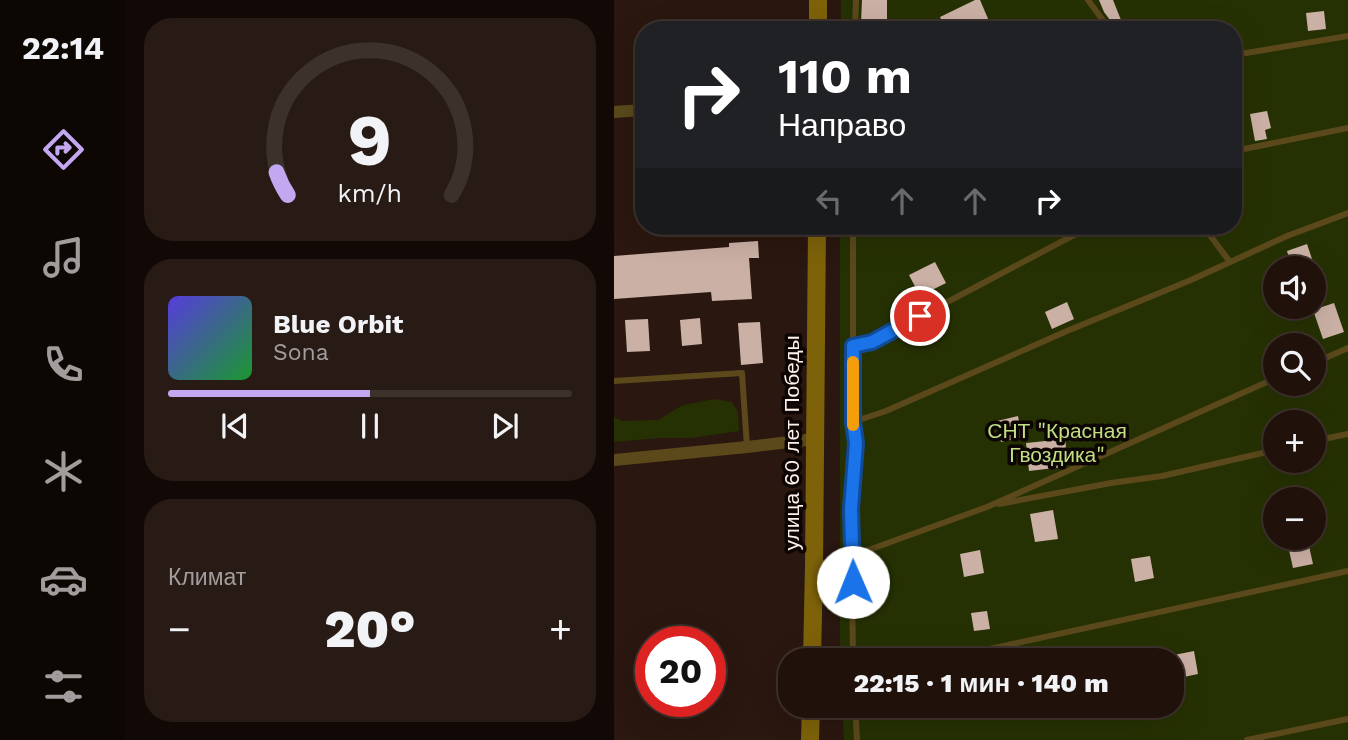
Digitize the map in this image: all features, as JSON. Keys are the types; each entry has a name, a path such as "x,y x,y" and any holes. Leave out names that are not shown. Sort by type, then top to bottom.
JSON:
{"street":[{"path":"818,0 818,21"},
{"path":"614,112 635,111"},
{"name":"улица 60 лет Победы","path":"812,648 817,235"},
{"path":"614,460 815,439"},
{"path":"810,740 811,718"}],"lane":[{"path":"855,21 856,0"},
{"path":"1088,0 1104,21"},
{"path":"1242,54 1348,36"},
{"path":"1242,149 1348,128"},
{"path":"853,422 886,411 1287,236 1348,213"},
{"path":"853,648 851,509 856,443 853,422 854,235"},
{"path":"853,346 872,342 1074,235"},
{"path":"1210,235 1230,262"},
{"path":"1326,358 1348,348"},
{"path":"614,381 742,373 747,447"},
{"path":"814,566 852,556 987,507 1263,384"},
{"path":"1326,439 1348,434"},
{"path":"987,507 1162,475 1263,453"},
{"path":"993,648 1348,571"},
{"path":"856,718 857,740"},
{"path":"1248,740 1348,719"}],"green space":[{"name":"СНТ \"Красная Гвоздика\"","path":"841,0 1348,0 1348,740 844,740 843,718 1184,718 1184,648 840,648 840,235 1242,235 1242,21 841,21"},
{"path":"715,399 732,402 738,412 739,431 692,438 614,442 614,417 622,421 658,420 683,405"}],"building":[{"path":"862,0 887,0 887,21 861,21"},
{"path":"980,0 989,21 942,21 940,17"},
{"path":"1099,0 1113,0 1121,20 1111,21"},
{"path":"1324,11 1326,29 1308,31 1306,13"},
{"path":"1267,111 1271,128 1265,130 1267,139 1255,141 1250,114"},
{"path":"758,241 759,258 749,258 752,299 712,301 711,292 614,299 614,256 729,247 729,243"},
{"path":"1307,244 1311,256 1288,256 1287,251"},
{"path":"935,262 946,283 920,296 909,275"},
{"path":"1067,302 1074,319 1052,329 1045,312"},
{"path":"1334,303 1344,332 1326,338 1326,333 1321,333 1316,319 1326,319 1326,306"},
{"path":"700,318 702,344 682,346 680,320"},
{"path":"648,319 650,351 627,352 625,320"},
{"path":"760,322 763,363 741,365 738,323"},
{"path":"1018,416 1022,437 1001,442 997,421"},
{"path":"1065,439 1068,464 1029,471 1026,443"},
{"path":"1053,510 1058,539 1035,542 1030,514"},
{"path":"980,550 984,573 964,577 960,554"},
{"path":"1289,550 1310,550 1313,564 1293,568"},
{"path":"1150,556 1154,578 1135,582 1131,559"},
{"path":"987,611 990,629 974,631 971,613"},
{"path":"1194,651 1198,674 1184,677 1184,653"}],"slow traffic":[{"path":"853,362 853,425"}],"route":[{"path":"853,582 851,509 856,443 853,422 853,346 872,342 920,316"}]}
